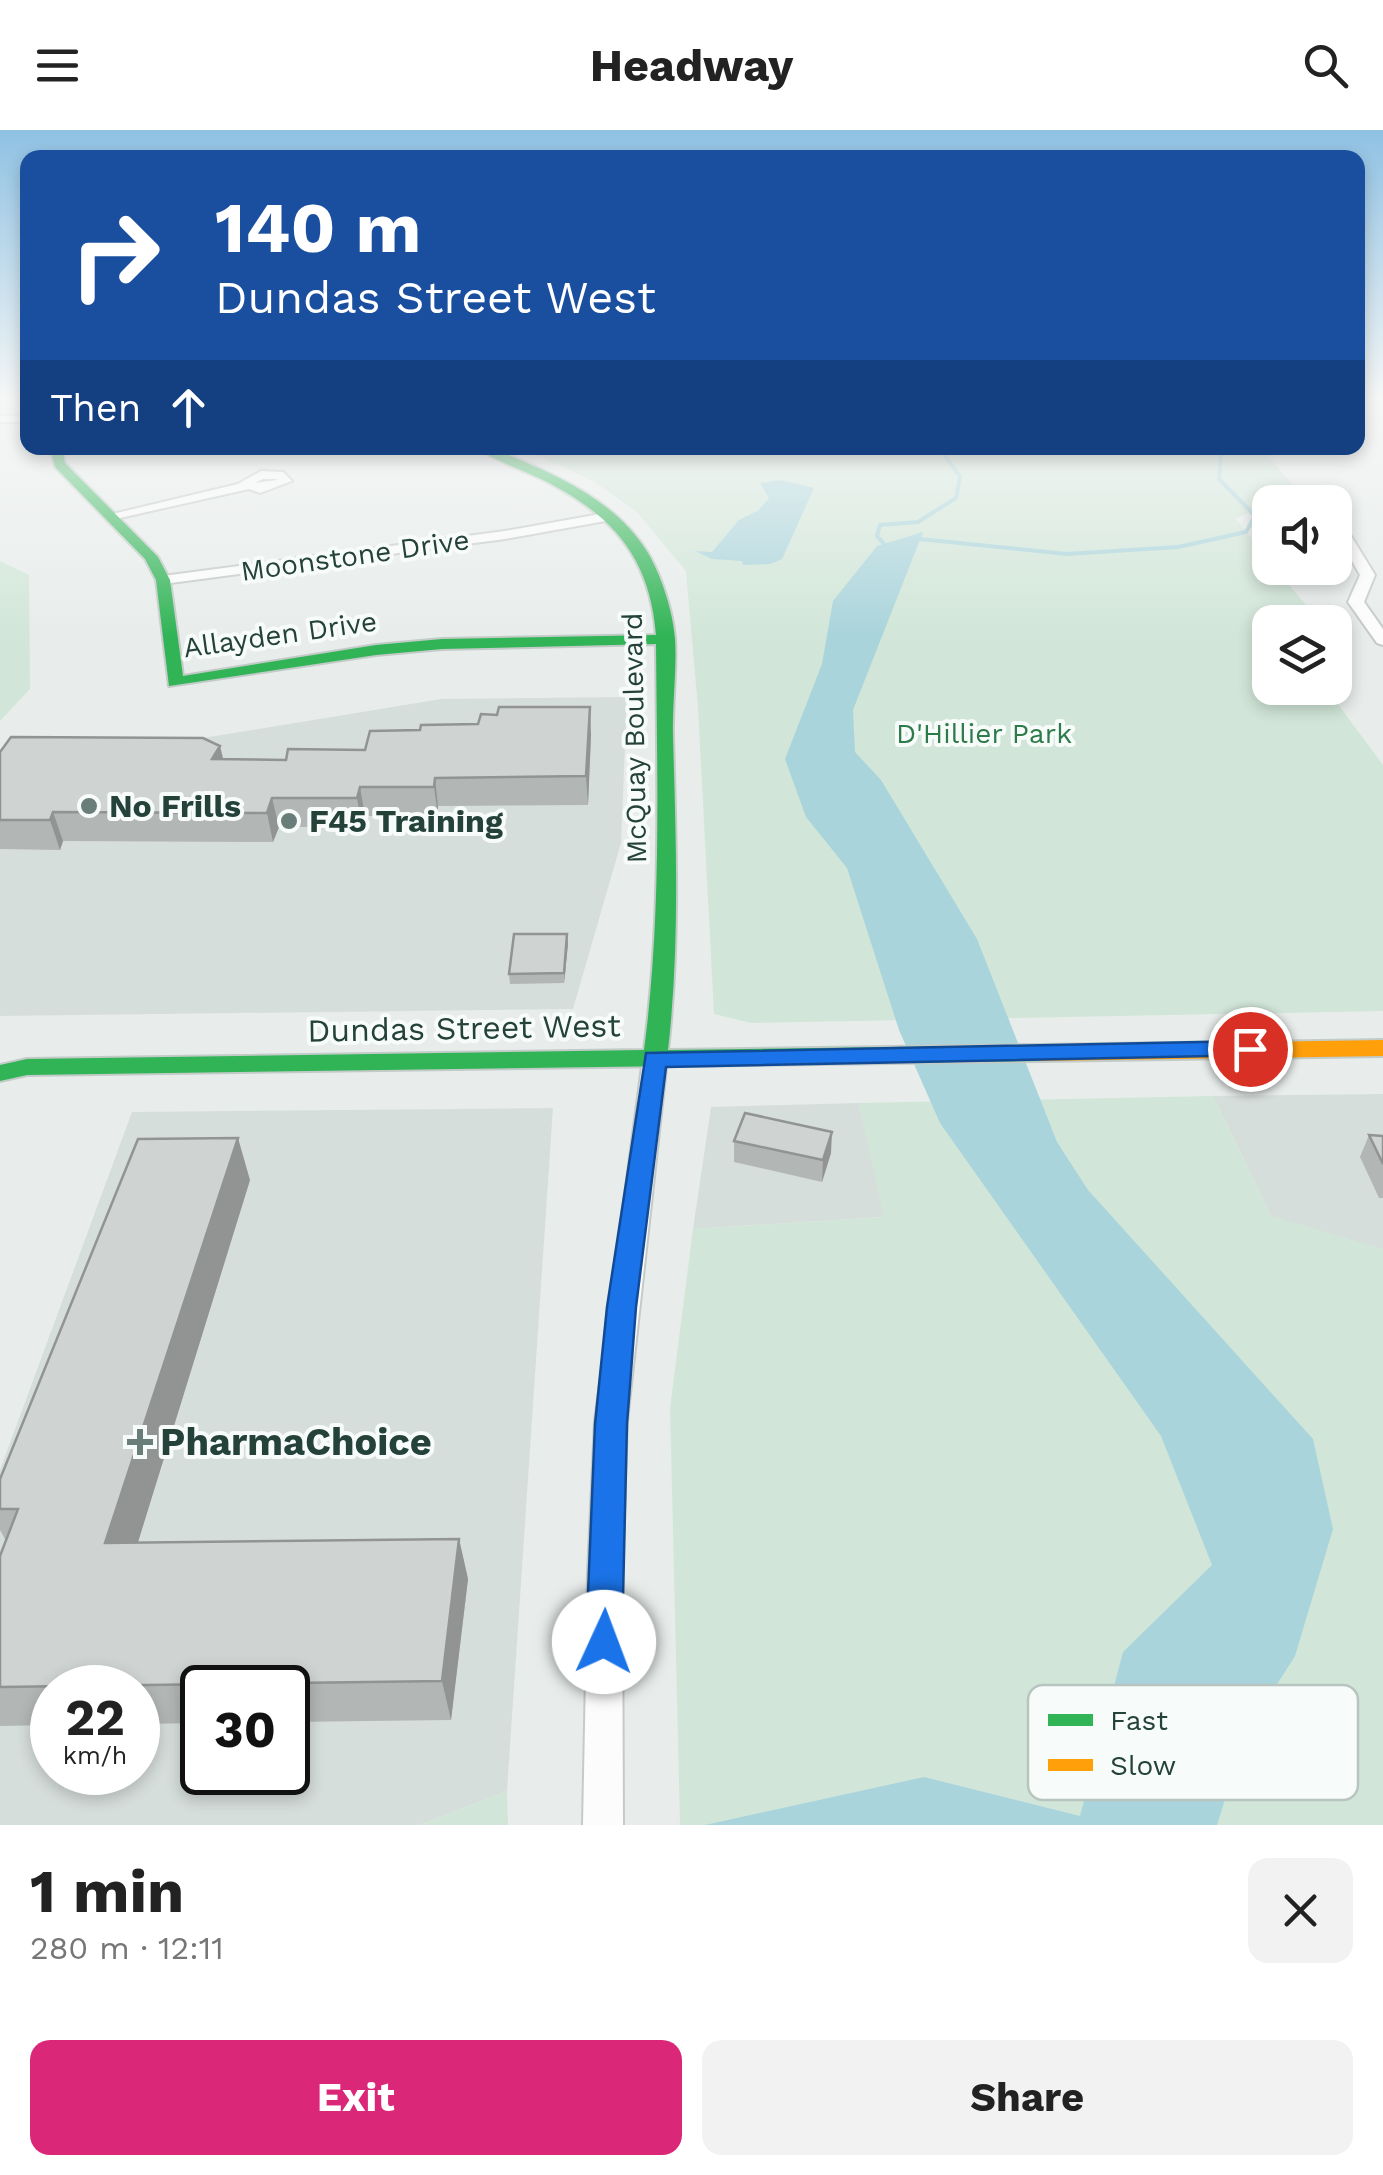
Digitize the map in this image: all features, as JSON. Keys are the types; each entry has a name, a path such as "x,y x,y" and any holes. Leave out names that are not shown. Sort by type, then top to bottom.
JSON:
{"street":[{"name":"Allayden Drive","path":"74,479 151,556 163,580 175,682 376,650 442,644 667,639"},
{"name":"McQuay Boulevard","path":"546,479 579,495 640,550 661,597 667,639 664,722 669,826 655,1059"},
{"path":"111,516 246,486"},
{"name":"Moonstone Drive","path":"163,580 505,535 606,517"},
{"path":"1352,551 1368,568 1368,579 1356,602 1383,640"},
{"name":"Dundas Street West","path":"0,1073 27,1068 1383,1048"},
{"name":"Dundas Street West","path":"0,1059 27,1068"},
{"path":"603,1818 602,1714 611,1424 622,1307 655,1059"}],"shaded area":[{"path":"627,697 621,843 573,1009 0,1016 0,749 185,741 441,699"},
{"path":"1383,1094 1383,1276 1301,1278 1213,1096"},
{"path":"859,1103 885,1217 693,1229 711,1107"},
{"path":"553,1108 507,1791 420,1825 0,1825 0,1470 132,1112"}],"green space":[{"name":"D'Hillier Park","path":"589,479 1287,479 1293,485 1252,485 1252,512 1235,518 1252,539 1252,585 1289,585 1306,605 1252,605 1252,705 1339,705 1383,765 1383,1011 751,1023 714,1014 698,708 686,571 638,513"},
{"path":"0,561 29,575 30,689 0,721"},
{"path":"1213,1096 1271,1216 1383,1249 1383,1825 680,1825 670,1408 693,1229 884,1217 859,1103"},
{"path":"507,1791 508,1825 420,1825"}],"water":[{"path":"781,480 814,488 782,559 770,564 743,565 742,561 712,559 695,551 712,552 739,520 759,510 769,498 760,483"},
{"path":"923,532 853,710 855,752 881,780 977,939 1057,1142 1088,1190 1313,1439 1333,1529 1295,1656 1277,1685 1114,1685 1123,1652 1212,1565 1161,1436 940,1123 899,1030 847,868 806,817 785,759 822,664 833,601 877,546"},
{"path":"924,1777 1080,1816 1084,1800 1225,1800 1217,1825 705,1825"}],"building":[{"path":"499,707 590,707 586,776 435,778 434,787 360,787 357,798 272,798 267,813 53,812 50,820 0,820 0,752 11,737 203,738 220,746 212,759 286,760 288,749 365,750 370,731 478,724 481,714 497,715"},
{"path":"514,934 567,934 564,973 509,974"},
{"path":"745,1113 832,1132 823,1160 734,1141"},
{"path":"1369,1135 1383,1136 1383,1164"},
{"path":"238,1138 105,1543 459,1539 442,1681 310,1683 310,1665 180,1665 180,1685 160,1685 160,1665 30,1665 30,1687 0,1687 0,1556 18,1509 0,1509 0,1479 138,1139"}],"waterway":[{"path":"884,544 877,536 880,525 918,522 956,498 960,479"},
{"path":"920,539 1067,554 1178,547 1246,532 1255,516 1219,479"}],"traffic: fast":[{"path":"74,479 151,557 163,580 175,682 376,650 442,644 667,639"},
{"path":"550,479 590,502 626,533 640,552 658,596 664,643 667,899 655,1059"},
{"path":"0,1073 27,1067 1040,1053"}],"traffic: slow":[{"path":"1040,1053 1383,1048"}],"place":[{"name":"No Frills","path":"89,806"},
{"name":"F45 Training","path":"289,821"},
{"name":"PharmaChoice","path":"140,1442"}],"route":[{"path":"604,1642 611,1424 622,1307 655,1059 1250,1049"}]}
